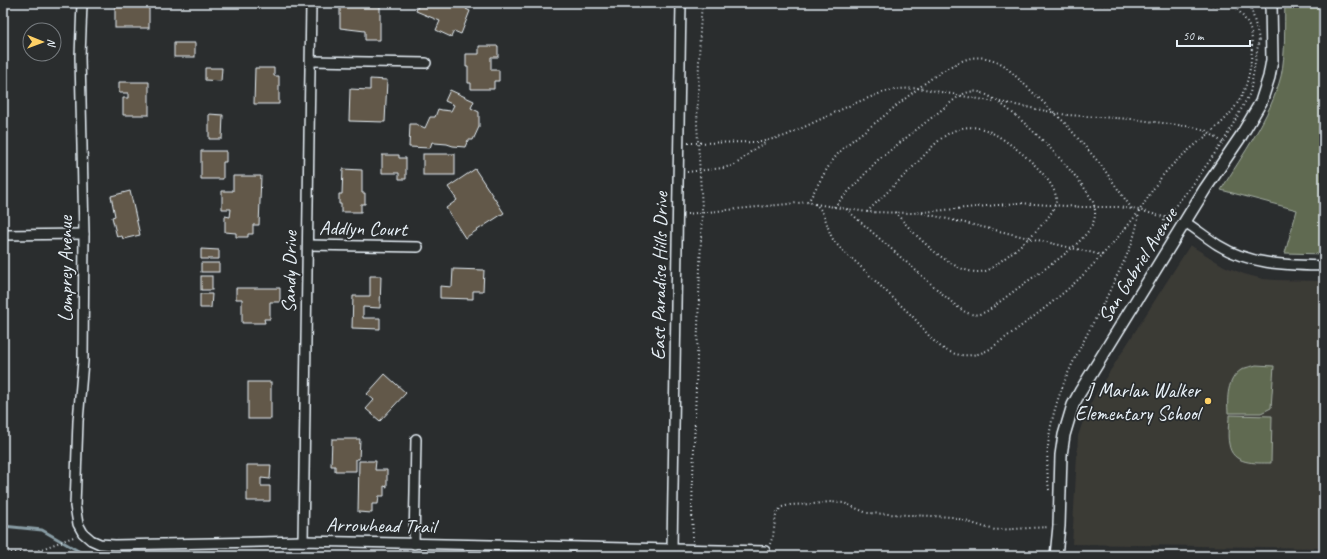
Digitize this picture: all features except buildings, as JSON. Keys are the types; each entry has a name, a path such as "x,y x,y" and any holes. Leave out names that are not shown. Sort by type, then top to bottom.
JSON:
{"street":[{"name":"Lomprey Avenue","path":"82,3 80,57 84,234 83,366 78,422 75,500 76,516 83,533"},
{"name":"Sandy Drive","path":"303,541 311,3"},
{"name":"East Paradise Hills Drive","path":"672,549 682,3"},
{"name":"San Gabriel Avenue","path":"1056,556 1059,526 1061,455 1064,435 1073,406 1084,385 1205,189 1232,150 1261,102 1270,77 1272,60 1271,3"},
{"path":"310,61 426,63"},
{"path":"1185,222 1219,246 1251,259 1284,265 1324,266"},
{"path":"3,235 84,234"},
{"name":"Addlyn Court","path":"308,245 418,247"},
{"path":"414,544 416,438"},
{"name":"Arrowhead Trail","path":"83,533 91,540 100,544 115,545 303,541 576,551 672,549 765,554"}],"path":[{"path":"693,545 692,507 702,212 697,124 702,3"},
{"path":"1016,3 1240,3"},
{"path":"1163,228 1164,220 1193,184 1222,143 1250,93 1259,39 1250,3"},
{"path":"815,204 823,213 834,241 911,314 939,346 956,354 973,355 990,349 1045,308 1082,276 1134,218 1158,181 1173,163 1225,120 1238,105 1244,91 1251,65 1252,32 1248,22 1233,4"},
{"path":"808,202 838,154 853,140 931,79 959,63 972,58 983,57 994,60 1005,66 1054,113 1100,165 1132,209"},
{"path":"678,173 727,167 736,164 754,148 785,136 853,104 881,93 898,89 919,88 1082,117 1132,119 1200,128 1210,133 1232,150"},
{"path":"834,207 878,160 961,95 977,91 988,95 1019,118 1063,162 1088,193 1094,207 1095,214 1093,222 1082,237 1065,254 988,310 977,315 970,314 955,306 846,209"},
{"path":"867,212 940,141 956,130 970,127 981,129 1003,139 1041,172 1053,187 1056,194 1055,206 1046,222 990,269 982,273 973,273 957,267 939,255 915,234 895,212"},
{"path":"679,143 769,141"},
{"path":"678,215 808,202 867,212 919,213 1019,203 1055,206 1118,207 1139,210 1185,222"},
{"path":"1049,493 1047,448 1052,418 1058,399 1070,367 1130,248 1137,227 1139,210"},
{"path":"919,213 1102,255"},
{"path":"765,554 772,540 777,512 782,507 790,505 841,502 867,513 950,516 996,530 1059,526"},
{"path":"3,553 31,553 83,533"},
{"path":"36,551 39,556"}],"shaded area":[{"name":"J Marlan Walker Elementary School","path":"1190,245 1224,266 1244,274 1263,279 1324,281 1324,548 1072,544 1078,436 1086,412 1098,390"}],"green space":[{"path":"1285,3 1324,3 1324,254 1285,253 1297,210 1221,190 1263,121 1276,91 1281,76 1284,58"},
{"path":"1256,365 1274,366 1271,408 1261,413 1228,413 1228,395 1233,378 1243,369"},
{"path":"1229,415 1272,416 1271,463 1251,463 1235,456 1231,451 1228,441"}],"waterway":[{"path":"3,526 42,530 87,556"}],"place":[{"name":"J Marlan Walker Elementary School","path":"1208,401"}]}
